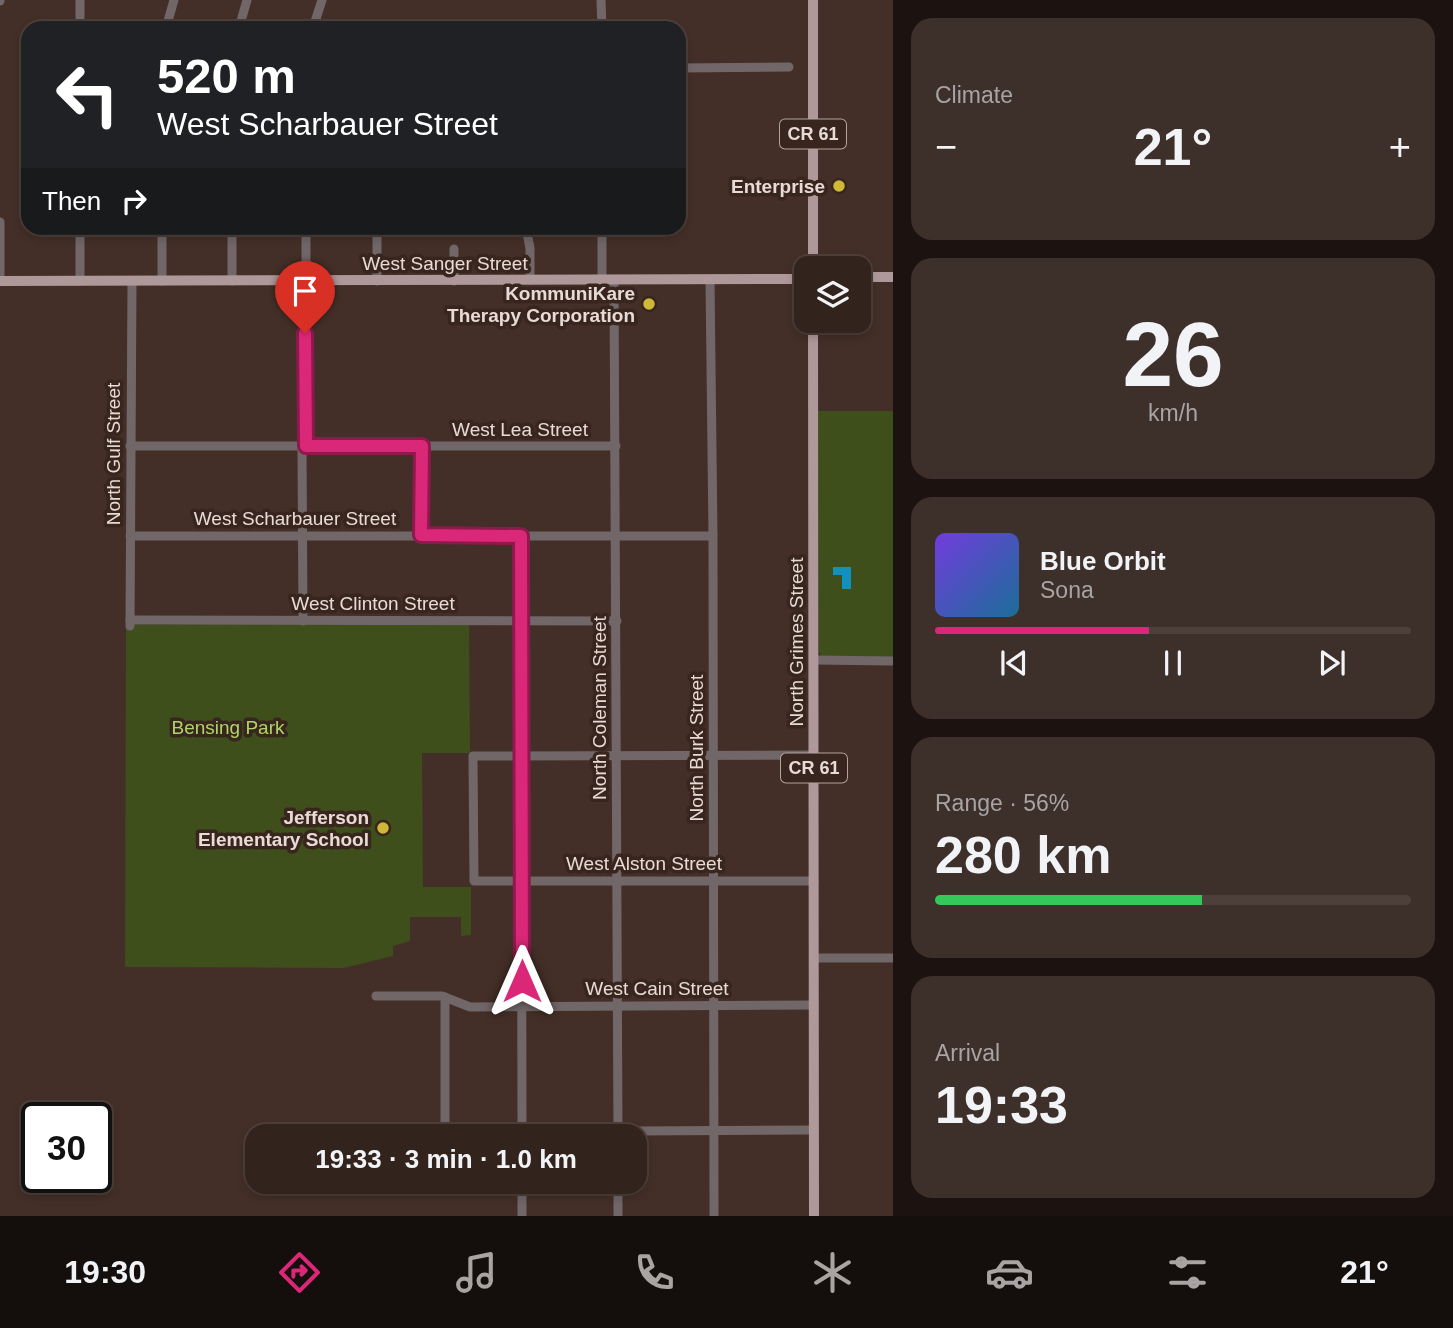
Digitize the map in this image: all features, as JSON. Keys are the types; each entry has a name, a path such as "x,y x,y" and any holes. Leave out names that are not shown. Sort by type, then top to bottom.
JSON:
{"main road":[{"name":"CR 61","path":"813,0 813,256"},
{"path":"871,277 893,277"},
{"name":"West Sanger Street","path":"0,281 794,279"},
{"name":"North Grimes Street","path":"813,333 814,1216"}],"street":[{"path":"80,0 80,21"},
{"path":"168,21 174,0"},
{"path":"241,21 247,0"},
{"path":"315,21 322,0"},
{"path":"601,0 602,21"},
{"path":"686,68 789,67"},
{"path":"0,222 0,281"},
{"path":"80,235 80,281"},
{"path":"162,235 162,281"},
{"path":"232,235 232,281"},
{"path":"303,621 306,235"},
{"path":"377,235 377,281"},
{"path":"527,235 530,280"},
{"path":"602,235 602,281"},
{"path":"454,249 454,281"},
{"name":"North Burk Street","path":"710,280 714,1216"},
{"name":"North Gulf Street","path":"130,623 132,281"},
{"name":"North Coleman Street","path":"614,281 618,1124"},
{"name":"West Lea Street","path":"130,446 616,446"},
{"path":"421,535 422,446"},
{"name":"West Scharbauer Street","path":"130,536 713,536"},
{"path":"521,536 522,1124"},
{"name":"West Clinton Street","path":"130,623 617,621"},
{"path":"814,660 893,661"},
{"path":"521,756 814,755"},
{"name":"West Alston Street","path":"521,756 473,756 474,881 814,881"},
{"path":"814,958 893,958"},
{"name":"West Cain Street","path":"376,996 444,997 470,1006 814,1005"},
{"path":"444,997 447,1124"},
{"path":"647,1133 814,1130"},
{"path":"522,1194 522,1216"},
{"path":"618,1194 618,1216"}],"green space":[{"path":"818,411 893,411 893,658 821,657 819,651"},
{"name":"Bensing Park","path":"469,624 470,753 422,753 423,887 471,887 471,935 461,936 461,917 410,917 410,941 393,946 393,956 343,968 125,967 126,625"}],"water":[{"path":"833,567 851,567 851,589 842,589 842,575 833,575"}],"place":[{"name":"Enterprise","path":"839,186"},
{"name":"KommuniKare Therapy Corporation","path":"649,304"},
{"name":"Jefferson Elementary School","path":"383,828"}],"route":[{"path":"305,333 306,446 422,446 421,535 521,536 522,981"}]}
